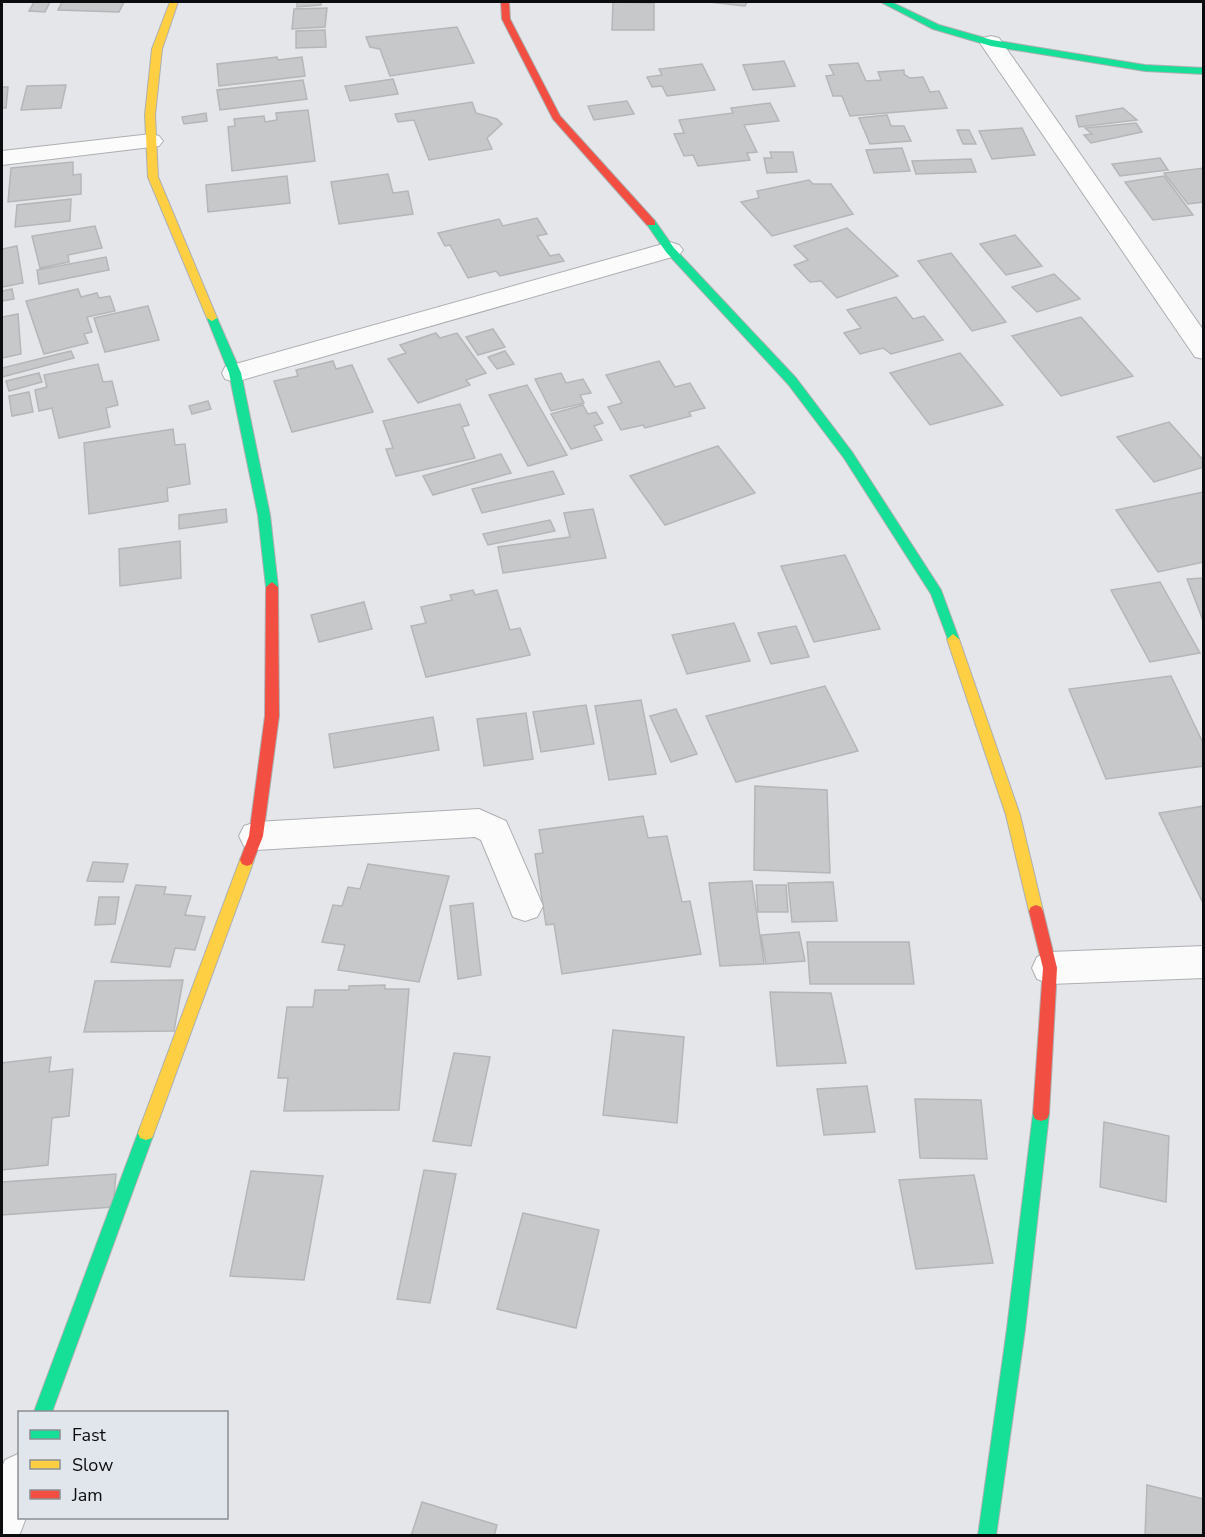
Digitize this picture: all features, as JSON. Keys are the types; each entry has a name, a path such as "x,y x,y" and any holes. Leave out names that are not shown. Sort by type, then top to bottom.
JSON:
{"street":[{"path":"44,1411 256,836 272,716 274,601 264,515 235,373 153,177 150,115 157,49 174,2"},
{"path":"505,2 506,19 556,117 646,216 670,250 792,381 848,455 937,593 1012,815 1050,968 1041,1120 1016,1329 987,1536"},
{"path":"885,2 936,27 991,43 1145,68 1203,71"},
{"path":"991,43 1203,351"},
{"path":"2,158 151,141"},
{"path":"235,373 670,250"},
{"path":"256,836 479,823 494,831 525,906"},
{"path":"1050,968 1203,962"},
{"path":"2,1522 18,1480"}],"building":[{"path":"34,2 50,2 45,12 29,11"},
{"path":"62,2 124,2 119,12 58,10"},
{"path":"297,2 321,2 321,5 297,7"},
{"path":"613,2 654,3 654,30 612,30"},
{"path":"709,2 747,2 745,6"},
{"path":"327,8 325,27 292,29 294,9"},
{"path":"457,27 474,63 390,76 380,49 370,47 366,37"},
{"path":"325,30 326,47 296,48 296,31"},
{"path":"277,57 278,60 302,57 305,76 219,86 217,64"},
{"path":"784,61 795,86 753,90 743,65"},
{"path":"858,63 866,81 881,80 878,72 904,70 904,74 910,78 923,77 930,92 939,91 947,108 850,116 842,96 833,96 826,76 834,75 829,65"},
{"path":"702,64 715,90 667,96 662,86 652,87 647,77 662,75 659,69"},
{"path":"393,79 398,94 350,101 345,86"},
{"path":"303,80 307,99 220,110 217,90"},
{"path":"66,85 61,108 21,110 27,86"},
{"path":"2,87 8,87 6,108 2,108"},
{"path":"627,101 634,114 594,120 588,106"},
{"path":"472,102 476,113 497,119 502,124 487,138 492,149 429,160 414,120 398,122 395,114"},
{"path":"770,103 779,121 744,125 757,152 747,153 750,160 698,166 693,155 684,156 674,134 684,133 679,120 733,113 731,108"},
{"path":"1123,108 1137,120 1079,127 1076,116"},
{"path":"308,110 315,161 232,171 228,127 235,126 234,119 264,116 265,122 277,120 276,113"},
{"path":"206,113 207,121 184,124 182,117"},
{"path":"887,115 891,126 904,126 911,141 870,144 859,118"},
{"path":"1136,123 1142,132 1091,143 1084,135 1092,134 1085,128"},
{"path":"1022,128 1035,155 992,159 979,131"},
{"path":"957,130 969,130 976,144 963,144"},
{"path":"902,148 910,171 874,173 866,150"},
{"path":"770,152 793,152 797,172 767,173 764,158 772,158"},
{"path":"1160,158 1168,170 1120,176 1112,164"},
{"path":"971,159 976,172 916,174 912,161"},
{"path":"73,162 73,175 81,174 81,194 8,202 11,168"},
{"path":"1204,168 1204,202 1188,204 1164,173"},
{"path":"388,174 393,193 408,191 413,214 339,224 331,182"},
{"path":"287,176 290,203 208,212 206,185"},
{"path":"1164,176 1193,215 1153,220 1125,182"},
{"path":"809,180 813,184 831,184 853,214 772,236 741,202 759,198 757,191"},
{"path":"71,199 70,221 15,227 17,205"},
{"path":"537,218 547,234 537,236 550,256 559,254 564,261 500,276 496,271 468,278 450,245 445,246 438,233 499,219 503,226"},
{"path":"95,226 102,248 68,255 69,262 40,268 32,236"},
{"path":"847,228 898,276 837,298 821,281 810,282 794,265 808,260 794,246"},
{"path":"1015,235 1042,266 1006,275 980,244"},
{"path":"17,246 23,283 2,287 2,249"},
{"path":"951,253 1006,322 972,331 918,261"},
{"path":"106,257 109,270 39,284 37,270"},
{"path":"1054,274 1080,299 1037,312 1012,287"},
{"path":"12,289 14,299 2,301 2,291"},
{"path":"78,289 81,297 97,293 99,298 110,296 115,311 87,317 92,332 84,334 88,343 44,354 26,301"},
{"path":"896,297 913,319 924,316 943,340 891,354 883,348 860,354 844,333 861,328 847,310"},
{"path":"148,306 159,340 105,352 94,318"},
{"path":"18,314 21,354 2,358 2,317"},
{"path":"1081,317 1133,376 1061,396 1012,336"},
{"path":"493,329 505,347 478,355 466,337"},
{"path":"436,333 440,338 457,333 486,373 466,380 470,385 418,403 388,359 406,353 400,345"},
{"path":"71,351 74,358 2,377 2,368"},
{"path":"505,351 514,364 497,369 488,357"},
{"path":"960,353 1003,405 930,425 890,373"},
{"path":"333,361 336,369 352,365 373,412 292,432 274,381 298,376 296,370"},
{"path":"659,361 675,387 690,383 705,408 689,412 691,416 645,428 643,425 621,430 608,407 622,403 606,375"},
{"path":"98,364 103,382 112,381 118,405 106,408 110,427 59,438 52,408 39,411 35,390 47,387 44,375"},
{"path":"39,373 42,382 9,391 6,381"},
{"path":"561,373 566,383 583,379 591,393 580,395 584,403 551,411 535,379"},
{"path":"527,385 567,455 528,466 489,395"},
{"path":"29,392 33,412 12,416 9,396"},
{"path":"208,401 211,409 192,414 189,406"},
{"path":"460,404 469,425 462,427 475,458 396,476 386,449 393,448 383,421"},
{"path":"583,405 588,414 596,412 603,423 594,426 602,440 571,449 551,414"},
{"path":"1169,422 1204,461 1204,467 1154,482 1117,437"},
{"path":"173,429 175,445 185,444 190,484 167,488 168,501 89,514 84,443"},
{"path":"718,446 755,493 665,525 630,476"},
{"path":"501,454 511,473 433,495 423,476"},
{"path":"553,471 564,494 482,513 472,489"},
{"path":"1204,492 1204,562 1158,572 1116,510"},
{"path":"226,509 227,522 179,529 179,515"},
{"path":"593,509 606,558 503,573 498,547 570,537 564,513"},
{"path":"550,520 555,531 488,545 483,534"},
{"path":"180,541 181,578 120,586 119,549"},
{"path":"845,555 880,629 814,642 781,566"},
{"path":"1204,578 1204,623 1187,579"},
{"path":"1160,582 1200,653 1150,662 1111,590"},
{"path":"473,590 475,595 497,590 510,630 520,628 530,655 426,677 411,626 426,623 421,607 452,600 450,595"},
{"path":"364,602 372,629 319,642 311,615"},
{"path":"734,623 750,661 687,674 672,635"},
{"path":"796,626 809,657 771,664 758,633"},
{"path":"1171,676 1204,745 1204,766 1106,779 1069,689"},
{"path":"825,686 858,751 736,782 706,716"},
{"path":"641,700 656,774 609,780 595,706"},
{"path":"586,705 594,744 541,752 533,712"},
{"path":"676,709 697,754 671,762 650,716"},
{"path":"526,713 533,759 484,766 477,719"},
{"path":"433,717 439,750 334,768 329,734"},
{"path":"755,786 827,790 830,873 754,870"},
{"path":"1204,806 1204,901 1202,901 1159,813"},
{"path":"643,816 648,838 667,836 682,902 690,901 701,954 562,974 554,924 546,925 535,854 543,853 539,830"},
{"path":"93,862 128,864 123,882 87,881"},
{"path":"368,864 449,876 419,982 338,970 345,945 322,942 333,905 342,906 348,887 360,889"},
{"path":"752,881 764,964 720,966 709,883"},
{"path":"833,882 837,921 792,922 788,883"},
{"path":"136,885 166,887 164,894 191,896 185,915 205,917 195,950 175,948 170,967 111,962"},
{"path":"756,885 786,885 788,912 758,912"},
{"path":"99,897 119,897 115,924 95,925"},
{"path":"473,903 481,975 458,979 450,906"},
{"path":"799,932 805,961 766,964 761,935"},
{"path":"807,942 909,942 914,984 810,984"},
{"path":"183,980 174,1031 84,1032 95,981"},
{"path":"385,985 385,989 409,989 399,1110 284,1111 288,1078 278,1078 287,1007 313,1007 315,990 349,990 349,986"},
{"path":"770,992 831,993 846,1063 777,1066"},
{"path":"613,1030 684,1037 677,1123 603,1115"},
{"path":"454,1053 490,1057 471,1146 433,1141"},
{"path":"51,1057 49,1072 73,1069 69,1116 52,1118 48,1165 2,1170 2,1063"},
{"path":"867,1086 875,1132 824,1135 817,1089"},
{"path":"915,1099 981,1100 987,1159 920,1158"},
{"path":"1104,1122 1169,1136 1166,1202 1100,1187"},
{"path":"424,1170 456,1174 430,1303 397,1299"},
{"path":"251,1171 323,1176 304,1280 230,1276"},
{"path":"116,1174 113,1207 2,1215 2,1182"},
{"path":"974,1175 993,1263 916,1269 899,1180"},
{"path":"523,1213 599,1230 576,1328 497,1309"},
{"path":"1147,1485 1204,1499 1204,1536 1145,1536"},
{"path":"422,1502 497,1525 494,1536 411,1536"}],"traffic: fast":[{"path":"885,2 936,27 991,43 1145,68 1204,71"},
{"path":"651,223 670,250 792,381 848,455 937,593 953,639"},
{"path":"212,318 235,373 264,515 272,587"},
{"path":"987,1536 1016,1329 1041,1114"},
{"path":"43,1411 146,1133"}],"traffic: slow":[{"path":"174,2 157,49 150,115 153,177 212,318"},
{"path":"953,639 1013,815 1036,911"},
{"path":"146,1133 247,860"}],"traffic: jam":[{"path":"505,2 506,19 556,117 651,223"},
{"path":"247,860 256,836 272,716 272,587"},
{"path":"1036,911 1050,968 1041,1114"}]}
